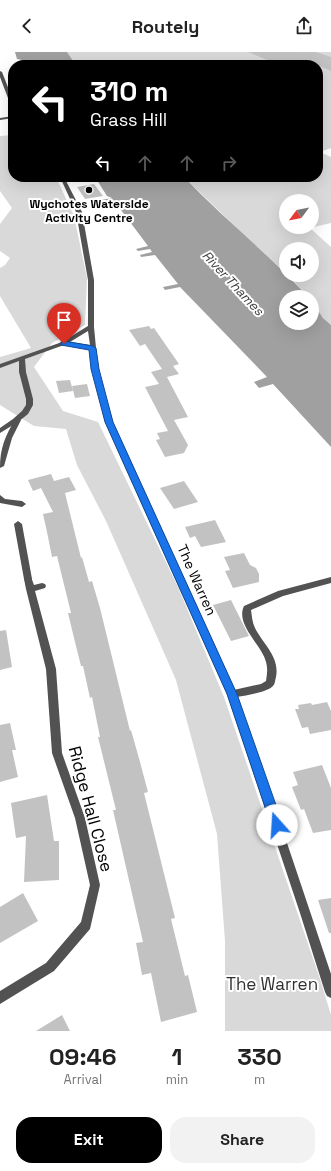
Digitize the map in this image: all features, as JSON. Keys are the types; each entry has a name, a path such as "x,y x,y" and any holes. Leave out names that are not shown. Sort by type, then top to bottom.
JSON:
{"street":[{"path":"0,72 8,93"},
{"name":"The Warren","path":"64,182 79,212 91,280 90,327 95,369 109,422 232,694 331,992"},
{"path":"0,366 64,344 90,327"},
{"path":"64,344 93,348"},
{"path":"0,431 18,420 29,409 31,398 21,368 22,358"},
{"path":"0,466 8,438 18,420"},
{"path":"0,498 3,501 22,504"},
{"name":"Ridge Hall Close","path":"0,998 50,967 86,925 95,885 80,818 57,753 51,669 29,584 18,524"},
{"path":"232,694 263,688 270,683 274,674 270,656 256,638 246,614 247,608 281,593 331,580"},
{"path":"29,584 42,586"}],"green space":[{"path":"67,52 331,52 331,148 323,151 323,60 73,60"},
{"name":"The Warren","path":"8,135 8,182 58,182 74,216 87,278 85,325 52,343 34,367 63,411 98,422 178,587 224,697 320,979 331,1015 331,1031 225,1031 225,941 217,834 176,680 106,521 77,465 66,429 34,426 0,405 0,357 31,348 0,296 0,268 5,265 10,258 0,251 0,224 12,208 0,191 0,136"},
{"path":"323,153 331,157 331,223 319,226 319,194 279,194 279,234 317,234 331,247 331,325 319,313 319,290 302,290 294,282 319,282 319,242 279,242 279,267 189,182 323,182"}],"water":[{"path":"15,52 67,52 73,60 22,60 17,59"},
{"name":"River Thames","path":"98,182 189,182 279,267 279,282 293,282 301,290 279,290 279,330 319,330 319,312 331,325 331,447 273,384 259,388 254,382 267,377 180,287 165,290 163,287 178,284 155,255 141,257 140,255 152,252 150,249 138,251 136,249 148,246 115,202 99,205 96,201 112,198 107,196"}],"building":[{"path":"248,52 316,52 331,57 331,71 323,67 323,60 267,60"},
{"name":"Wychotes Waterside Activity Centre","path":"94,184 103,196 85,199 77,187"},
{"path":"149,326 151,329 154,328 179,364 173,366 179,374 167,377 188,417 174,420 188,445 184,453 165,457 156,440 160,439 157,433 168,431 145,387 159,384 151,372 162,369 145,344 140,346 129,330"},
{"path":"70,380 73,391 59,393 56,381"},
{"path":"87,384 90,396 75,398 72,386"},
{"path":"51,474 54,481 69,477 76,490 65,493 81,558 82,557 89,582 92,581 100,608 130,731 131,730 148,792 144,793 175,918 171,919 185,976 188,975 197,1012 161,1022 151,973 142,975 136,943 143,942 113,810 116,810 98,737 100,737 92,697 90,698 83,666 81,666 74,638 68,613 71,613 57,556 52,557 43,514 53,512 41,488 33,491 28,480"},
{"path":"184,481 198,502 174,509 160,488"},
{"path":"215,520 226,542 201,547 195,536 190,538 185,527"},
{"path":"244,553 250,565 256,568 259,574 259,582 233,588 225,571 230,570 224,557"},
{"path":"231,600 249,636 231,641 213,605"},
{"path":"6,630 12,667 0,670 0,631"},
{"path":"327,702 331,711 331,730 310,734 308,727 302,728 295,709 299,709 298,705 311,703 312,705"},
{"path":"10,723 16,750 12,750 18,777 0,782 0,725"},
{"path":"322,765 331,788 331,830 313,833 304,809 301,810 292,787 298,785 293,772"},
{"path":"47,795 54,841 59,841 59,880 24,882 26,836 16,838 11,803"},
{"path":"23,893 38,921 0,943 0,907"},
{"path":"331,898 331,933 329,933 318,900"},
{"path":"62,1015 70,1031 36,1031"}],"place":[{"name":"Wychotes Waterside Activity Centre","path":"89,190"}],"route":[{"path":"64,344 93,348 95,369 109,422 150,509 232,694 277,825"}]}
